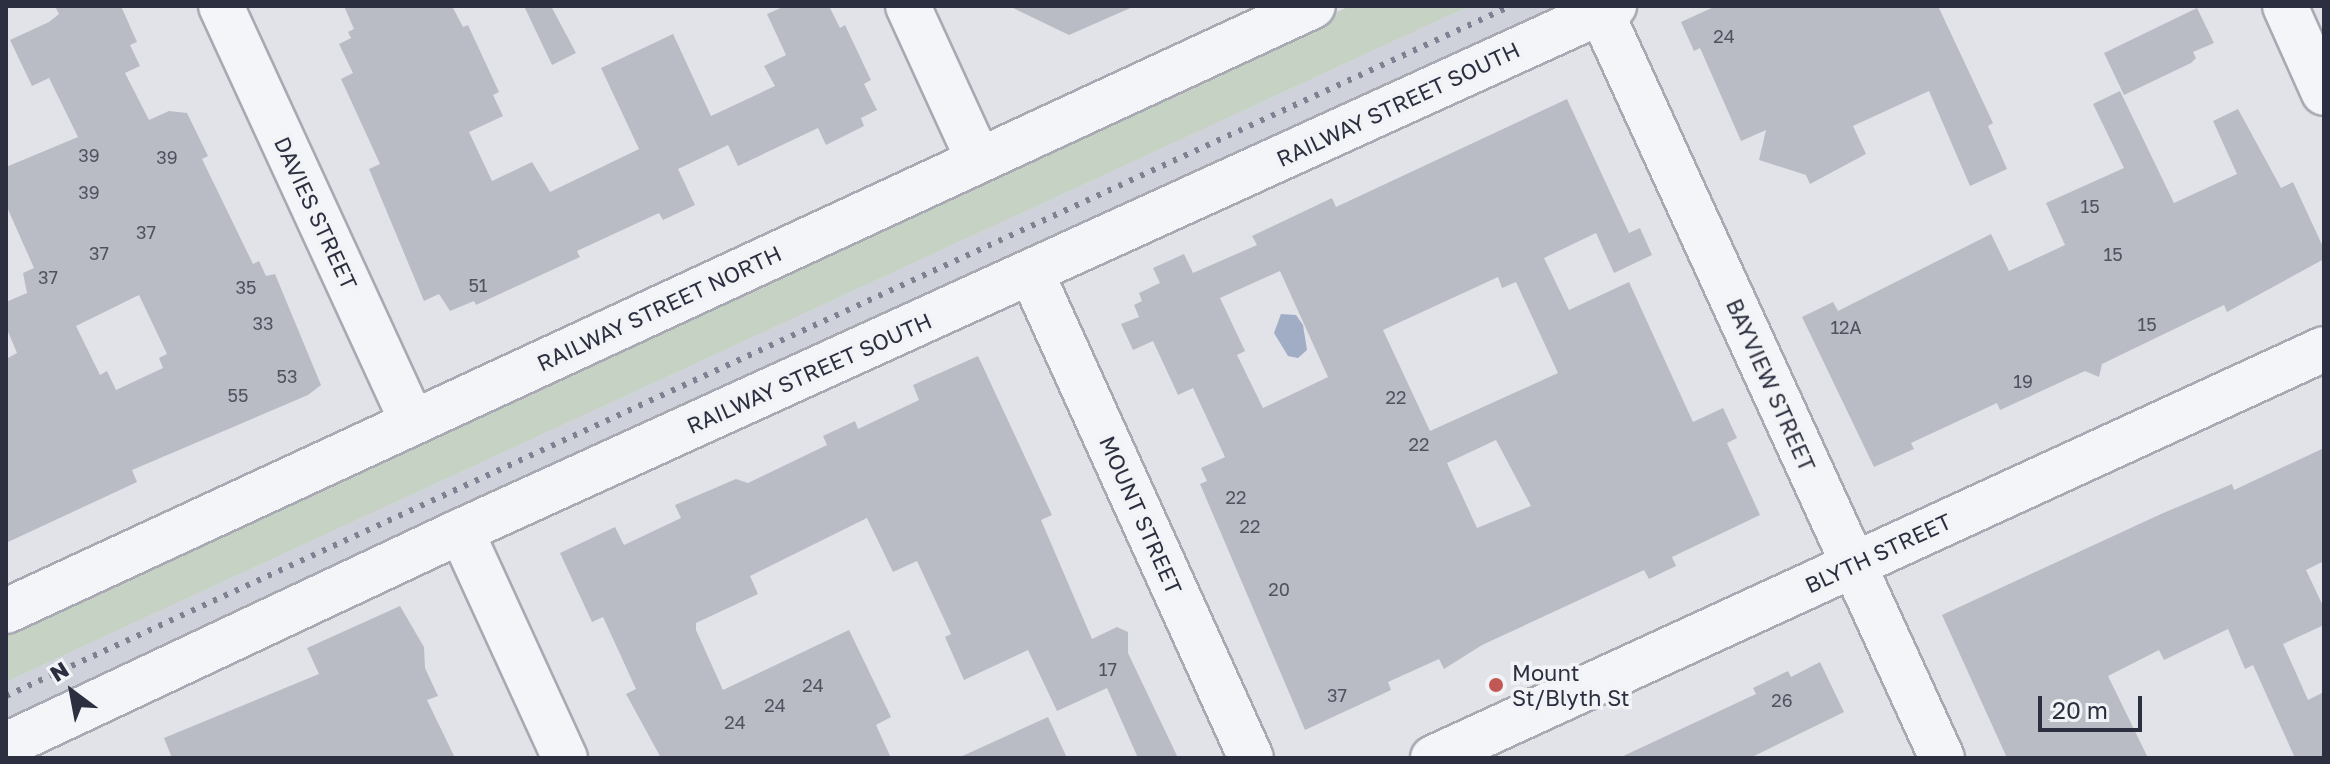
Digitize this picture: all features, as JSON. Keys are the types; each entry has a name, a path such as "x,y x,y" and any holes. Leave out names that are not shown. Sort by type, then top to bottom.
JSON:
{"street":[{"name":"DAVIES STREET","path":"221,6 412,421"},
{"path":"908,6 978,159"},
{"name":"RAILWAY STREET NORTH","path":"6,611 1313,6"},
{"path":"2285,6 2324,93"},
{"name":"RAILWAY STREET SOUTH","path":"6,745 461,531 1607,9"},
{"name":"BAYVIEW STREET","path":"1607,9 1853,565 1942,758"},
{"name":"MOUNT STREET","path":"1031,272 1251,758"},
{"name":"BLYTH STREET","path":"1433,758 2324,349"},
{"path":"461,531 565,758"}],"shaded area":[{"path":"1470,6 1565,6 6,719 6,682"}],"green space":[{"path":"1350,6 1470,6 6,682 6,633 170,559 395,444"}],"water":[{"path":"1281,314 1296,315 1303,325 1307,350 1298,358 1288,356 1274,333"}],"building":[{"path":"55,6 121,6 137,42 130,45 140,66 125,73 149,120 169,111 187,113 208,156 202,159 253,264 259,261 266,276 275,274 321,385 308,395 132,470 137,482 6,543 6,359 17,353 6,327 6,302 27,293 23,273 34,268 6,205 6,167 78,137 49,78 32,86 10,40 59,14","holes":["139,295 167,354 159,358 163,368 116,390 107,371 100,375 76,326"]},
{"path":"344,6 452,6 463,27 468,25 499,92 493,95 503,116 469,132 492,181 532,162 550,192 639,149 601,68 673,34 711,116 775,86 764,66 786,55 767,14 785,6 829,6 840,28 845,25 871,80 864,84 877,110 861,118 864,126 826,145 818,128 738,166 728,145 678,169 695,205 663,220 659,213 577,251 580,257 476,305 474,301 450,311 439,294 424,301 369,169 380,164 341,79 353,73 339,44 351,38 348,32 354,29"},
{"path":"524,6 551,6 576,53 552,65"},
{"path":"1009,6 1135,6 1069,35"},
{"path":"1716,6 1938,6 1993,123 1988,126 2007,169 1970,186 1929,91 1853,126 1866,154 1810,184 1806,175 1759,160 1766,130 1741,141 1700,48 1694,51 1681,22"},
{"path":"2197,8 2214,43 2193,52 2196,58 2191,63 2124,95 2104,53"},
{"path":"2120,91 2174,203 2237,174 2213,121 2238,109 2281,188 2293,182 2324,249 2324,259 2227,312 2224,305 2102,364 2099,377 2085,371 2000,410 1997,403 1911,443 1914,449 1874,467 1802,317 1833,302 1838,311 1991,234 2009,271 2065,245 2046,203 2124,168 2093,104"},
{"path":"1567,99 1629,233 1640,228 1652,255 1614,273 1596,233 1544,258 1569,310 1629,282 1693,422 1723,408 1737,438 1727,443 1760,515 1672,557 1676,566 1649,579 1644,570 1482,645 1444,669 1439,659 1388,682 1391,690 1305,730 1200,484 1207,481 1201,468 1225,457 1193,388 1178,395 1153,341 1133,350 1121,324 1139,317 1134,305 1142,301 1139,293 1160,283 1153,268 1184,254 1193,273 1257,245 1252,236 1332,198 1336,207","holes":["1280,271 1328,377 1263,408 1237,355 1245,351 1220,298","1498,277 1502,288 1516,282 1558,373 1430,431 1383,330","1496,440 1531,506 1477,528 1447,463"]},
{"path":"978,356 1052,515 1041,520 1092,639 1117,627 1128,632 1128,653 1178,758 1138,758 1107,688 1057,711 1028,650 964,680 945,637 951,634 917,561 893,572 867,518 750,576 758,594 696,623 696,630 723,690 849,630 891,717 876,725 891,758 661,758 626,694 636,689 603,617 592,622 560,553 615,527 624,545 681,518 675,505 736,479 748,483 827,445 823,436 855,421 858,429 919,400 913,385"},
{"path":"2324,448 2324,561 2306,570 2324,608 2324,625 2283,644 2308,700 2324,692 2324,758 2295,758 2253,665 2245,669 2228,629 2164,660 2159,650 2108,676 2148,758 2007,758 1942,615 2161,514 2232,484 2234,490"},
{"path":"400,606 424,647 425,668 438,696 427,700 455,758 172,758 164,738 319,674 307,648"},
{"path":"1820,662 1844,712 1750,758 1619,758 1756,694 1753,688 1788,671 1791,677"},
{"path":"1048,717 1067,758 958,758"}],"railway":[{"path":"6,696 1511,6"}],"place":[{"name":"Mount St/Blyth St","path":"1496,685"}]}
